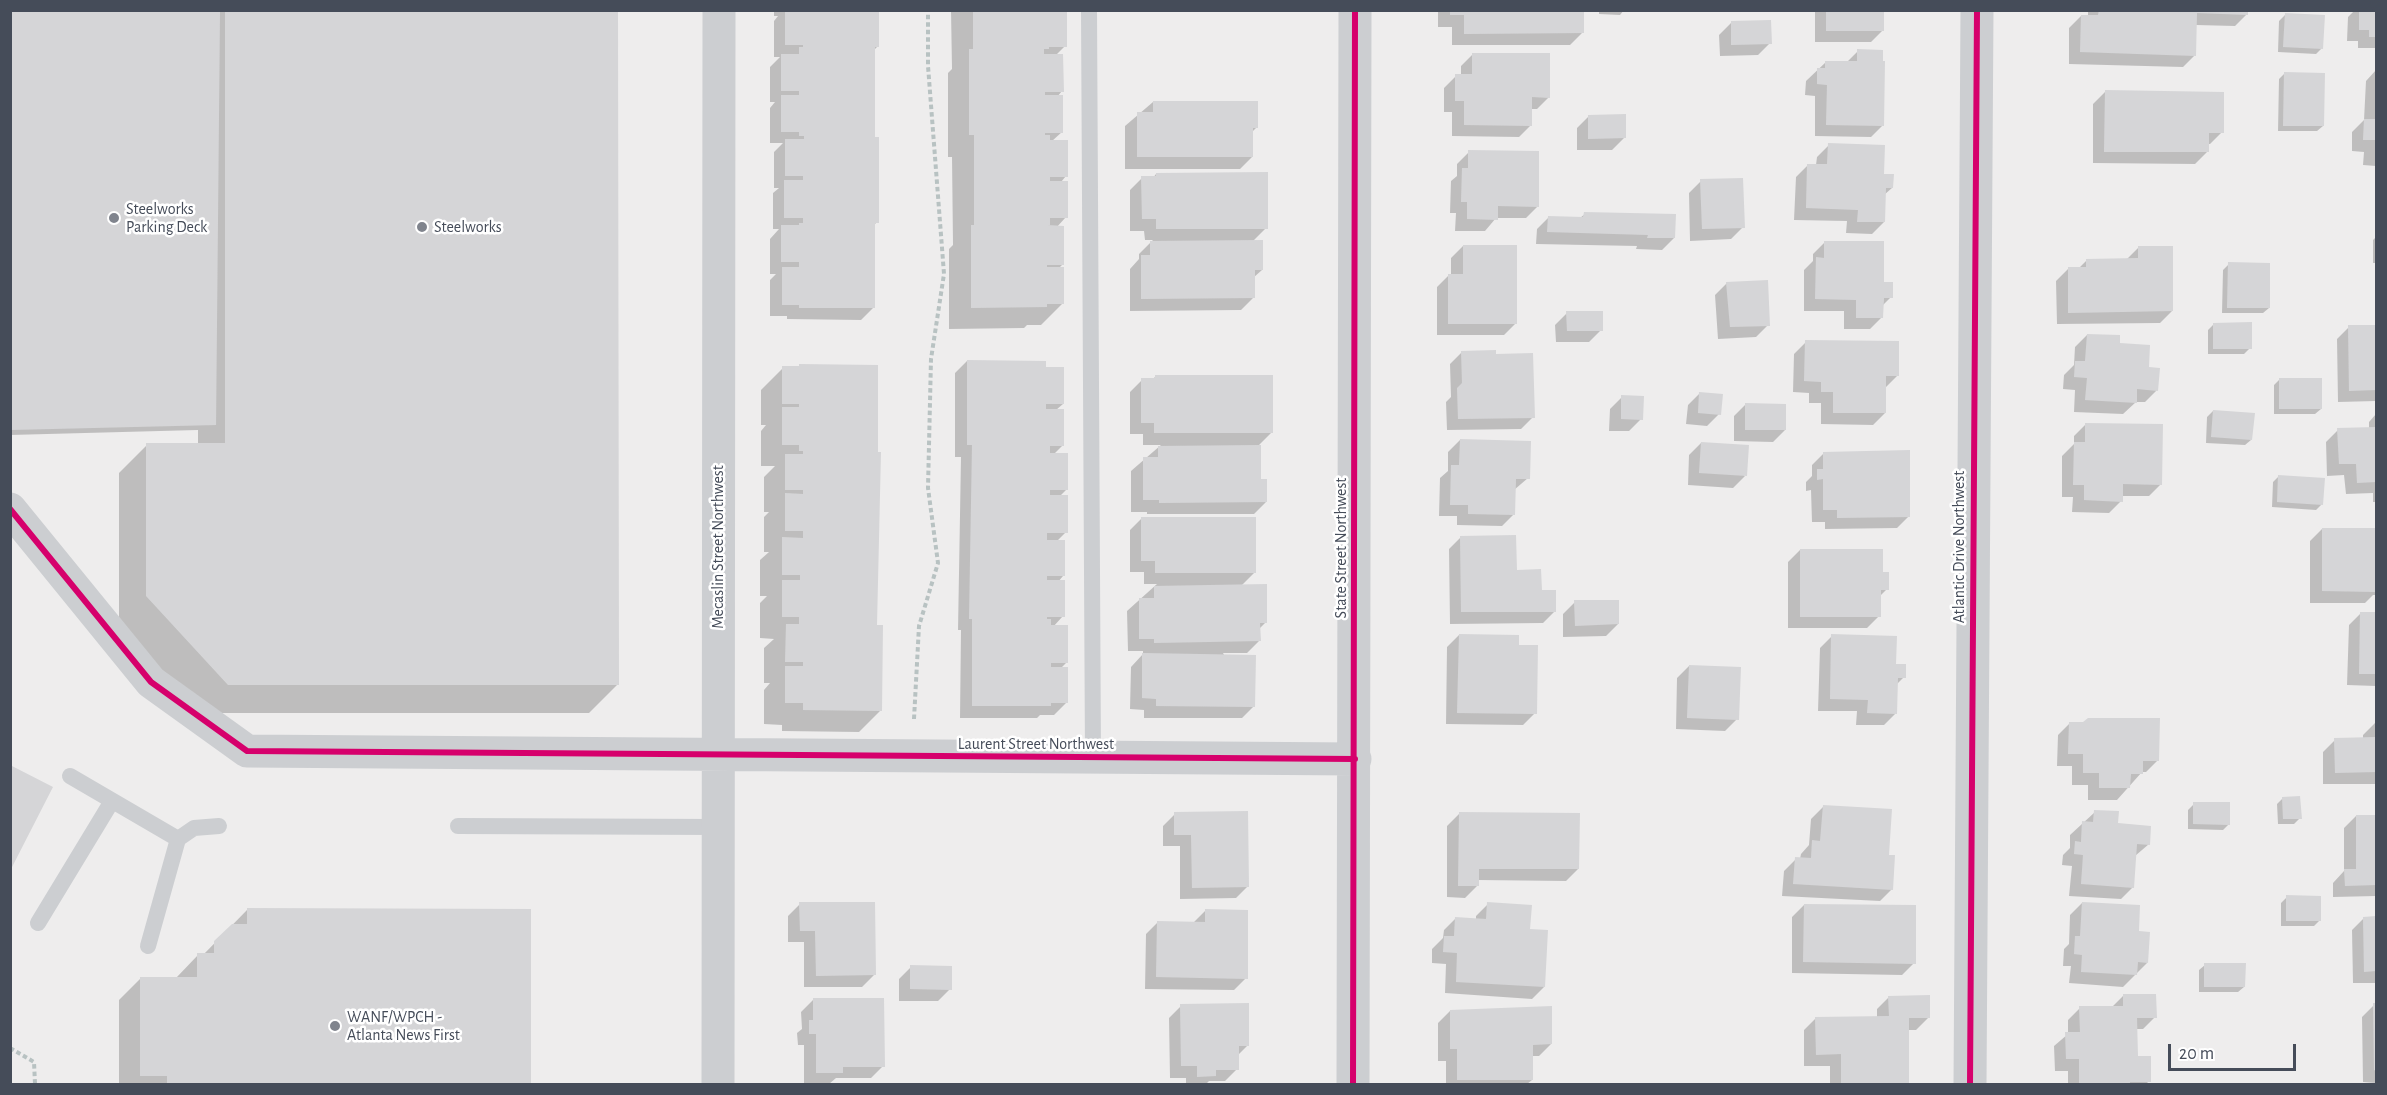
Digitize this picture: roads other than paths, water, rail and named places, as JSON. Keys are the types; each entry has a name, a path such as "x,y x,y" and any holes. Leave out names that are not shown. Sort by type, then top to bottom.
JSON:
{"street":[{"name":"Mecaslin Street Northwest","path":"718,1084 719,10"},
{"name":"State Street Northwest","path":"1353,1084 1355,10"},
{"name":"Atlantic Drive Northwest","path":"1970,1084 1977,10"},
{"name":"Laurent Street Northwest","path":"10,509 151,682 247,752 1355,759"}],"lane":[{"path":"1089,10 1093,758"},
{"path":"70,776 178,839"},
{"path":"38,923 112,801"},
{"path":"148,946 178,839 194,828 219,826"},
{"path":"458,826 717,827"}],"place":[{"name":"Steelworks Parking Deck","path":"114,218"},
{"name":"Steelworks","path":"422,227"},
{"name":"WANF/WPCH - Atlanta News First","path":"335,1026"}]}
